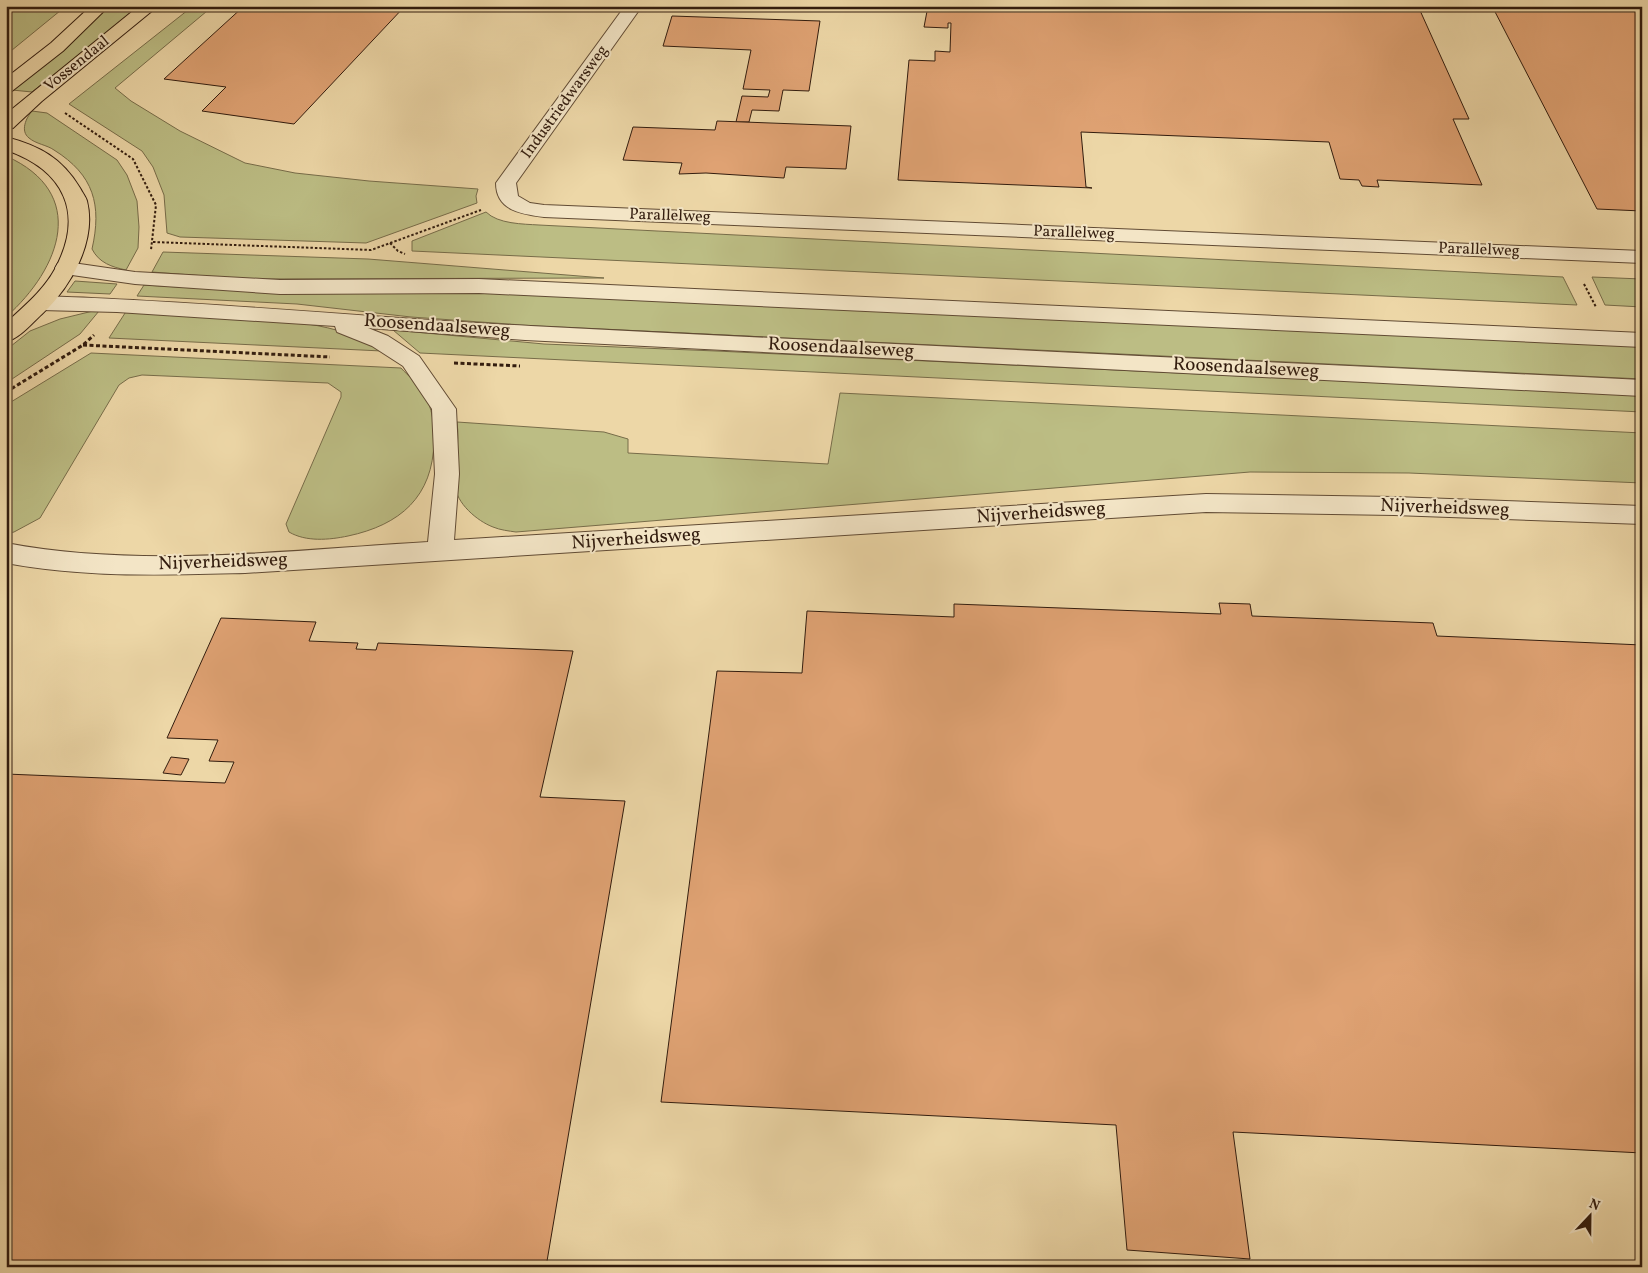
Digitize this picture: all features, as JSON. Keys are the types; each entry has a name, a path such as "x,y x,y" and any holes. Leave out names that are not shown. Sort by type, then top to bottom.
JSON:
{"main road":[{"name":"Vossendaal","path":"6,87 57,47 101,6"},
{"name":"Vossendaal","path":"6,124 36,97 150,6"},
{"path":"6,143 32,152 61,173 77,200 79,232 66,268 41,303 6,335"}],"street":[{"name":"Industriedwarsweg","path":"510,200 505,191 506,183 634,6"},
{"name":"Parallelweg","path":"510,200 522,208 544,211 1642,257"},
{"name":"Roosendaalseweg","path":"66,268 135,278 280,287 480,286 1642,340"},
{"name":"Roosendaalseweg","path":"41,303 285,314 525,333 1642,388"},
{"path":"285,314 351,328 380,341 411,361 444,409 447,474 440,552"},
{"name":"Nijverheidsweg","path":"6,553 108,566 245,563 1206,503 1394,506 1642,515"}],"path":[{"path":"153,242 358,252 371,250 510,200"},
{"path":"83,344 332,357"},
{"name":"Roosendaalseweg","path":"411,361 528,367"}],"green space":[{"path":"6,6 66,6 6,55 6,9 8,7"},
{"path":"109,6 142,6 32,92 12,90"},
{"path":"193,6 213,6 115,88 131,101 180,131 245,163 295,173 369,181 478,189 477,203 366,243 180,237 167,233 164,195 153,167 142,151 69,104"},
{"path":"32,111 47,113 117,160 127,175 137,201 139,227 138,248 126,270 106,264 98,258 92,249 96,218 92,192 78,170 68,160 51,148 32,140 26,135 25,124"},
{"path":"6,156 32,172 49,190 57,210 58,232 52,254 41,276 25,298 6,317"},
{"path":"486,212 497,219 511,223 526,224 1563,277 1577,305 412,251 412,241"},
{"path":"163,252 368,259 604,278 245,279 152,272"},
{"path":"1592,277 1642,279 1642,307 1605,305"},
{"path":"75,281 117,284 110,294 67,292"},
{"path":"144,285 264,292 502,292 1642,345 1642,379 536,326 411,317 297,304 137,296"},
{"path":"127,310 265,319 307,324 348,333 382,351 109,338"},
{"path":"99,311 80,334 6,383 6,350 30,331 60,319"},
{"path":"393,330 544,344 1642,395 1642,412 420,353"},
{"path":"91,353 401,368 422,390 431,411 434,441 432,461 427,478 420,493 398,516 367,531 348,536 318,539 296,535 289,532 286,524 341,397 341,392 328,383 142,375 129,378 119,385 40,518 14,532 6,534 6,405"},
{"path":"840,393 1642,433 1642,483 1409,473 1250,472 516,532 496,528 474,516 463,505 456,492 457,422 604,432 628,439 628,453 828,464"}],"building":[{"path":"244,6 405,6 294,124 202,111 226,87 164,79"},
{"path":"928,6 1418,6 1469,119 1453,119 1482,185 1377,180 1379,187 1362,186 1359,180 1340,179 1329,142 1081,132 1086,187 1092,188 898,180 909,60 935,61 935,51 950,52 951,23 948,23 948,28 924,27"},
{"path":"1492,6 1642,6 1642,211 1597,209"},
{"path":"672,16 820,21 809,91 783,90 779,111 752,110 749,122 736,122 742,96 768,97 770,90 743,89 751,50 663,46"},
{"path":"717,121 851,126 846,169 786,167 784,178 706,173 679,174 682,163 623,160 633,127 715,130"},
{"path":"1219,603 1250,604 1252,616 1433,623 1437,636 1642,645 1642,1153 1233,1132 1250,1259 1127,1250 1116,1125 661,1102 717,671 802,673 807,611 954,617 954,604 1221,614"},
{"path":"221,618 316,622 309,641 358,643 356,649 376,650 378,643 573,651 540,797 625,801 546,1267 6,1267 6,774 225,783 234,762 209,761 218,740 167,738"},
{"path":"171,757 189,759 181,775 163,773"}]}
